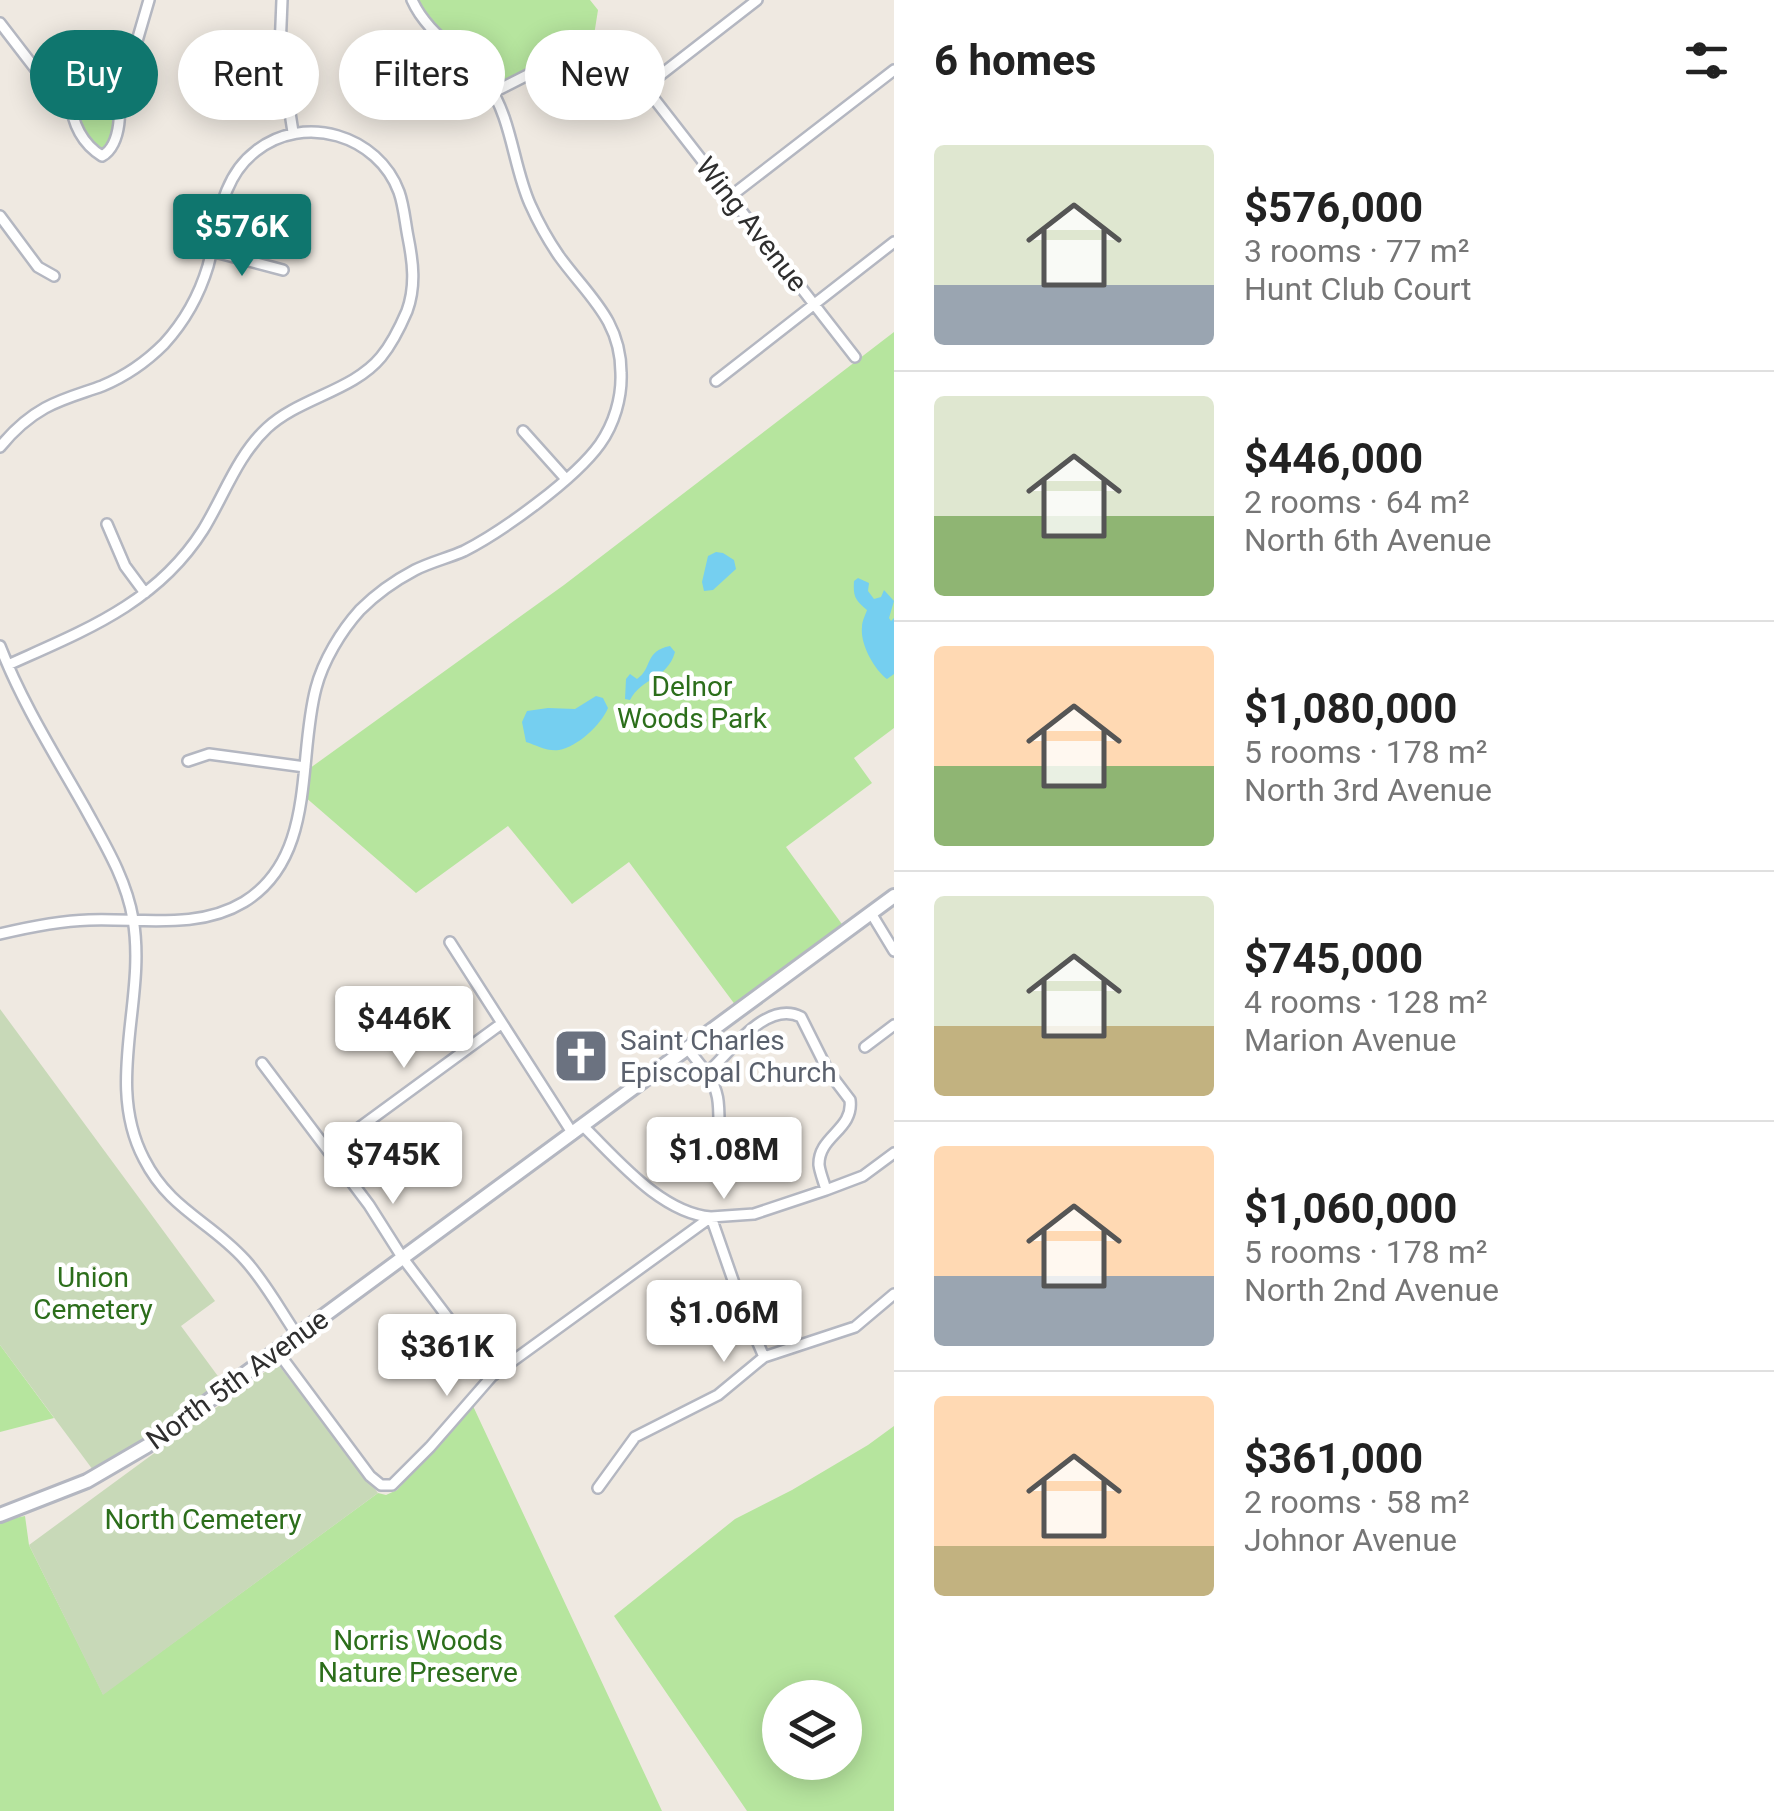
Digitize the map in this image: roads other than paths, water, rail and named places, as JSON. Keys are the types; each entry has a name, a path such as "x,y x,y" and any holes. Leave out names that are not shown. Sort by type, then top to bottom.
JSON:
{"main road":[{"name":"North 5th Avenue","path":"0,1515 67,1490 126,1459 894,896"}],"street":[{"path":"140,30 149,0"},
{"path":"282,0 280,49 293,132"},
{"path":"412,0 431,30"},
{"path":"665,71 757,0"},
{"path":"0,23 30,62"},
{"path":"731,196 894,70"},
{"name":"Wing Avenue","path":"665,112 855,356"},
{"path":"74,120 84,140 102,156 113,148 118,120"},
{"path":"0,934 67,922 197,920 228,910 262,888 276,874 294,838 316,687 343,632 361,610 390,586 497,532 566,479 595,450 612,423 622,376 614,330 542,229 526,192 505,120"},
{"path":"0,446 43,409 131,372 182,323 211,251 224,193 238,168 260,147 293,132 325,132 367,150 390,174 399,192 414,276 407,311 381,358 360,374 294,408 262,432 192,546 163,579 100,624 8,665"},
{"path":"0,216 38,267 54,276"},
{"path":"716,381 894,242"},
{"path":"211,251 283,270"},
{"path":"523,431 566,479"},
{"path":"107,524 125,566 145,593"},
{"path":"0,646 115,862 133,920 134,981 126,1094 134,1137 157,1182 172,1200 246,1261 297,1335"},
{"path":"188,762 209,754 305,766"},
{"path":"871,914 894,950"},
{"path":"450,942 502,1024 578,1130 647,1188 696,1216 754,1214 863,1176 894,1153"},
{"path":"707,1073 761,1021 791,1012 801,1017 820,1058 852,1106 850,1118 821,1154 826,1190"},
{"path":"329,1150 502,1024"},
{"path":"865,1047 894,1026"},
{"path":"688,1048 716,1086 719,1124"},
{"path":"262,1062 492,1376"},
{"path":"711,1217 764,1357"},
{"path":"277,1350 370,1476 387,1486 402,1478 492,1376 711,1217"},
{"path":"598,1488 635,1437 718,1395 764,1357 854,1327 894,1294"}],"water":[{"path":"716,552 734,560 736,569 713,590 704,591 702,582 708,556"},
{"path":"858,578 869,583 868,591 874,599 881,597 884,590 894,601 889,618 894,618 894,674 887,679 873,663 863,641 862,625 867,610 855,595 854,581"},
{"path":"670,646 675,652 666,668 630,700 625,699 630,674 637,679 656,652"},
{"path":"596,696 603,698 608,708 581,740 555,750 526,742 522,722 527,711 575,709"}],"place":[{"name":"Saint Charles Episcopal Church","path":"581,1056"}],"park label":[{"name":"Delnor Woods Park","path":"692,702"},
{"name":"Union Cemetery","path":"93,1293"},
{"name":"North Cemetery","path":"203,1519"},
{"name":"Norris Woods Nature Preserve","path":"418,1656"}]}
